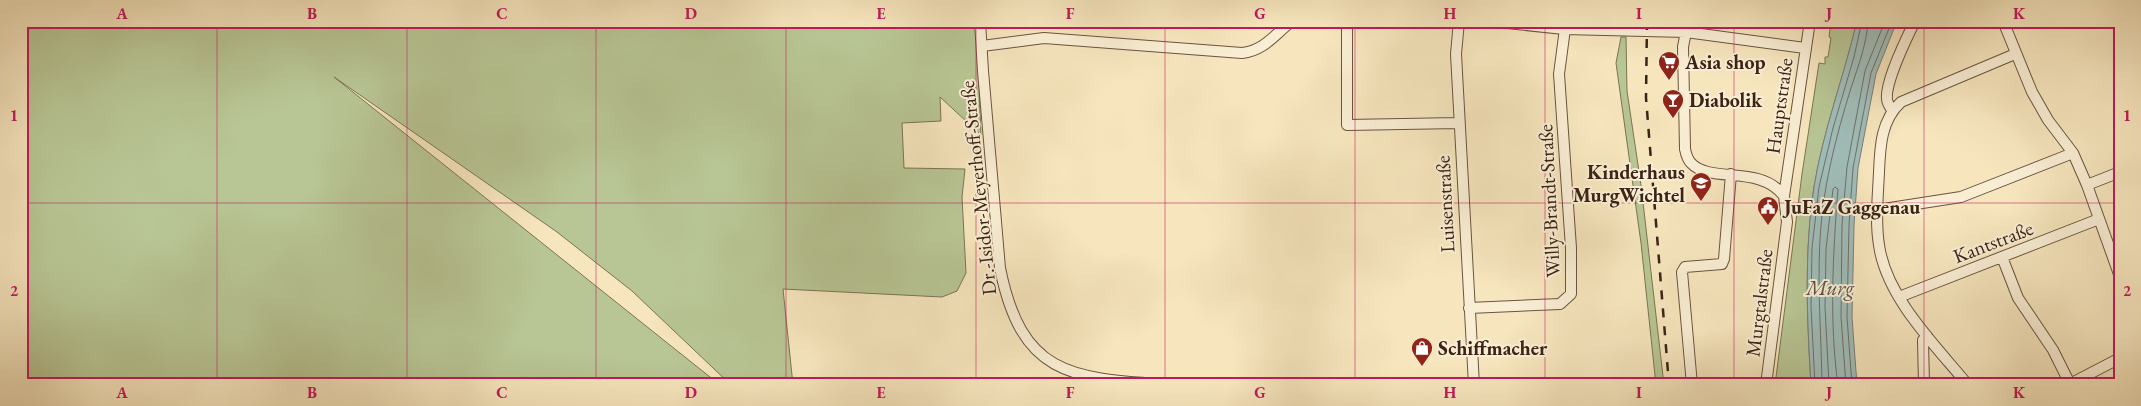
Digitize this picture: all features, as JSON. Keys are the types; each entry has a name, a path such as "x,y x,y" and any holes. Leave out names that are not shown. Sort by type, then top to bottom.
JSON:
{"street":[{"name":"Dr.-Isidor-Meyerhoff-Straße","path":"980,21 1000,268 1006,295 1013,314 1039,354 1068,371 1086,377 1112,381 1171,385"},
{"path":"982,46 1044,38 1242,53 1254,52 1262,47 1277,32 1292,21"},
{"path":"1347,21 1347,125 1458,122"},
{"name":"Luisenstraße","path":"1459,21 1456,54 1458,122 1474,385"},
{"path":"1487,21 1686,32 1805,48"},
{"path":"1688,21 1683,46 1683,94 1687,159 1699,169 1771,183 1784,196"},
{"name":"Hauptstraße","path":"1784,196 1810,21"},
{"path":"1892,110 1887,100 1889,86 1915,21"},
{"path":"2003,21 2032,92 2048,120 2073,153 2087,185 2120,278"},
{"name":"Willy-Brandt-Straße","path":"1469,308 1560,304 1571,294 1571,248 1559,74 1565,25"},
{"path":"1968,385 1927,336 1899,297 1885,270 1879,245 1877,210 1880,149 1884,129 1892,110 1901,102 2015,54"},
{"path":"1877,210 1961,197 2073,153"},
{"path":"2087,185 2120,172"},
{"path":"1692,385 1682,272 1685,267 1722,264 1731,174"},
{"name":"Murgtalstraße","path":"1766,385 1787,222 1784,196"},
{"name":"Kantstraße","path":"1899,297 2099,219"},
{"path":"2002,257 2018,298 2053,350 2069,384 2120,358"},
{"path":"1924,385 1923,340 1927,336"}],"green space":[{"path":"21,21 975,21 981,135 940,97 941,121 902,123 904,168 965,169 962,197 966,273 957,291 942,297 783,289 793,385 731,385 632,291 557,232 334,77 720,385 21,385"},
{"path":"1831,21 1857,21 1828,125 1814,187 1809,236 1807,286 1811,385 1775,385 1802,174 1819,63 1825,64 1825,57 1828,57"},
{"path":"1621,37 1626,37 1627,91 1641,185 1664,385 1656,385 1641,243 1616,63"}],"water":[{"name":"Murg","path":"1857,21 1897,21 1876,74 1858,168 1854,225 1852,317 1857,385 1811,385 1807,286 1809,236 1814,187 1828,124"}],"railway":[{"path":"1647,21 1646,98 1669,385"}],"place":[{"name":"Asia shop","path":"1669,81"},
{"name":"Diabolik","path":"1673,119"},
{"name":"Kinderhaus MurgWichtel","path":"1701,202"},
{"name":"JuFaZ Gaggenau","path":"1768,226"},
{"name":"Schiffmacher","path":"1422,367"}]}
